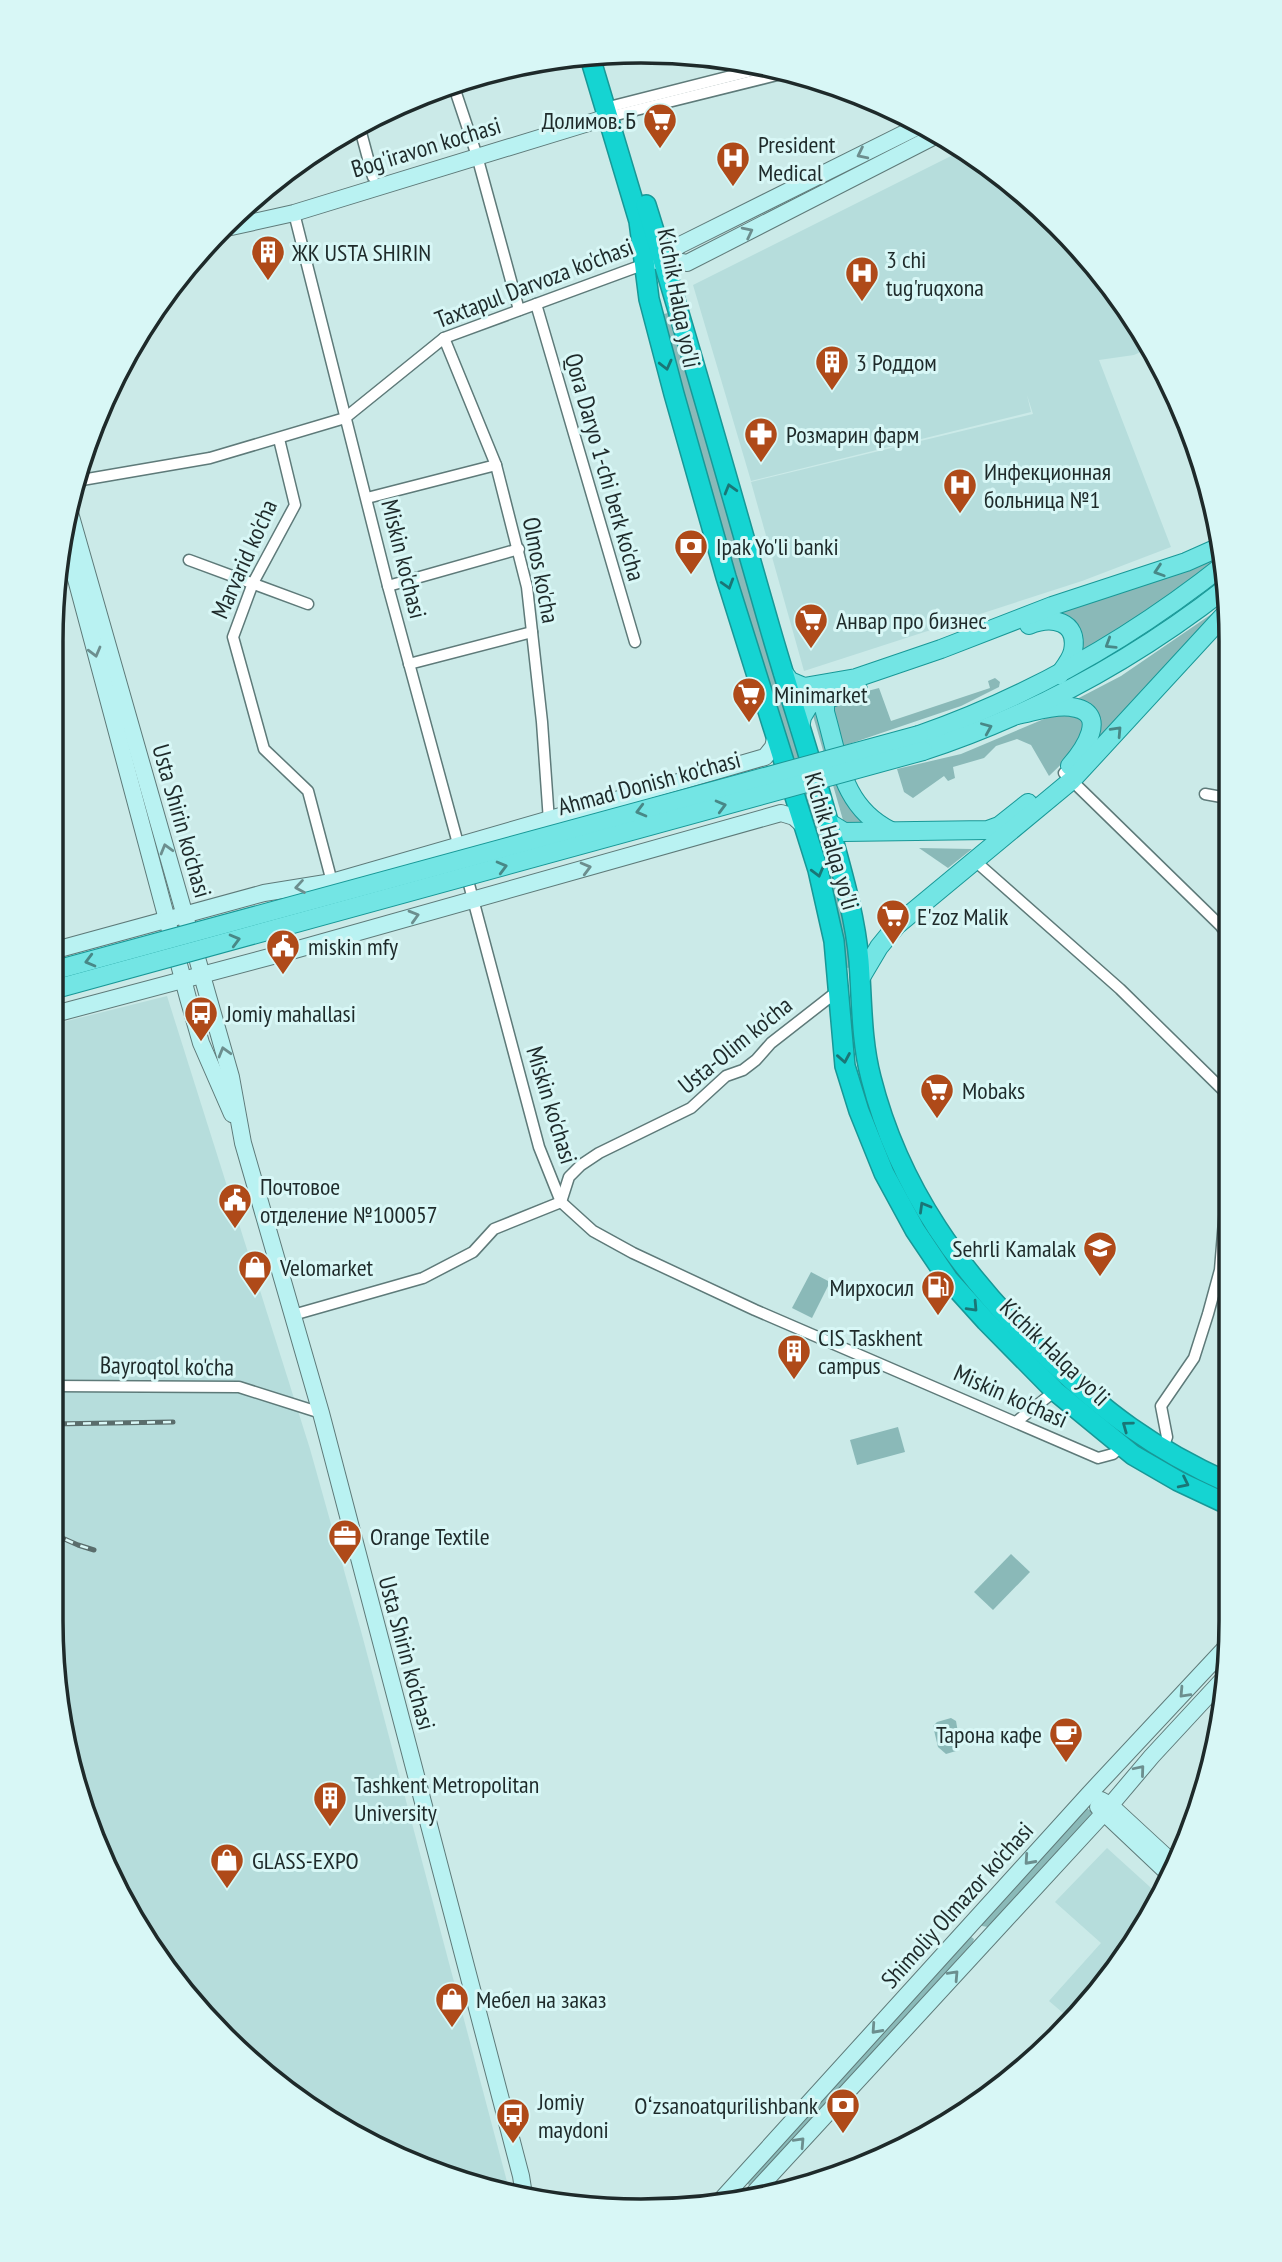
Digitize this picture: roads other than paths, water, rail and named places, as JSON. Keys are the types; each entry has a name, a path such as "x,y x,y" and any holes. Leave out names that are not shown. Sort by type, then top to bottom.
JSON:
{"highway":[{"name":"Kichik Halqa yo'li","path":"602,64 612,111 654,261 828,822 856,940 867,1060 880,1108 908,1176 945,1241 988,1297 1050,1360 1121,1422 1162,1450 1219,1478"},
{"name":"Kichik Halqa yo'li","path":"593,65 612,111"},
{"name":"Kichik Halqa yo'li","path":"654,261 649,299 726,577 805,827 834,941 842,1046 848,1076 873,1146 907,1217 930,1253 960,1293 1055,1391 1121,1446 1161,1472 1219,1500"},
{"path":"839,986 860,979"}],"main road":[{"name":"Bog'iravon kochasi","path":"294,213 475,152 612,111"},
{"name":"Taxtapul Darvoza ko'chasi","path":"654,261 680,245 911,130"},
{"name":"Taxtapul Darvoza ko'chasi","path":"654,261 687,263 929,139"},
{"name":"Bog'iravon kochasi","path":"294,213 325,192 373,177 475,152"},
{"path":"239,225 294,213"},
{"name":"Usta Shirin ko'chasi","path":"74,527 231,1077 243,1143 321,1413 524,2187"},
{"path":"783,672 790,681 804,687 842,682 897,665 1052,606 1186,562 1212,551"},
{"name":"Usta Shirin ko'chasi","path":"70,556 201,1043 243,1143"},
{"name":"Ahmad Donish ko'chasi","path":"63,987 921,743 968,717 1059,675 1163,611 1215,572"},
{"name":"Ahmad Donish ko'chasi","path":"63,968 921,743 976,733 1017,715 1116,663 1217,594"},
{"path":"1200,608 1218,599"},
{"path":"800,728 807,707 825,699 934,664 1043,620 1055,620 1063,624 1072,638 1072,654 1059,675"},
{"path":"860,979 879,947 897,925 1015,829 1219,625"},
{"path":"842,682 825,699 825,712 850,795 863,812 893,832 912,837 985,837 1015,829"},
{"path":"828,822 844,832 991,830 999,826 1068,776 1090,739 1092,724 1088,716 1082,710 1070,706 1017,715"},
{"name":"Ahmad Donish ko'chasi","path":"63,948 264,893 332,882 765,757 773,747 776,734"},
{"path":"63,1012 284,953 781,813 794,817 805,827"},
{"path":"264,893 276,906 284,922 287,940 284,953"},
{"path":"121,932 133,944 140,959 138,991"},
{"name":"Shimoliy Olmazor ko'chasi","path":"740,2190 970,1925 1218,1656"},
{"name":"Shimoliy Olmazor ko'chasi","path":"760,2187 1107,1810 1215,1688"},
{"path":"1089,1794 1167,1859"},
{"path":"1107,1810 1163,1867"},
{"path":"970,1925 987,1939"}],"street":[{"path":"612,111 746,73"},
{"path":"612,111 766,77"},
{"path":"456,94 519,310"},
{"path":"362,135 373,177"},
{"name":"Miskin ko'chasi","path":"294,213 388,586 539,1147 561,1202 593,1231 633,1253 755,1310 1098,1458 1113,1454 1121,1446"},
{"name":"Taxtapul Darvoza ko'chasi","path":"87,479 210,458 345,418 444,338 654,261"},
{"name":"Qora Daryo 1-chi berk ko'cha","path":"536,304 635,642"},
{"name":"Olmos ko'cha","path":"444,338 496,465 519,549 527,587 542,722 548,821"},
{"name":"Marvarid ko'cha","path":"279,439 295,505 253,583 233,634 233,642 264,749 308,792 332,882"},
{"path":"367,498 496,465"},
{"path":"388,586 519,549"},
{"path":"189,560 308,604"},
{"path":"410,664 532,632"},
{"path":"1068,776 1219,922"},
{"path":"1205,794 1219,797"},
{"path":"974,860 1120,989 1219,1086"},
{"name":"Usta-Olim ko'cha","path":"561,1202 569,1177 581,1165 599,1153 691,1108 726,1076 743,1070 839,986"},
{"path":"293,1315 423,1278 473,1252 494,1229 561,1202"},
{"path":"1162,1450 1167,1437 1161,1406 1194,1358 1219,1273"},
{"name":"Bayroqtol ko'cha","path":"63,1386 239,1387 321,1413"},
{"path":"1016,1422 1055,1391"}],"railway":[{"path":"63,1424 173,1422"},
{"path":"63,1538 94,1550"}],"place":[{"name":"Долимов. Б","path":"660,150"},
{"name":"President Medical","path":"733,188"},
{"name":"ЖК USTA SHIRIN","path":"268,282"},
{"name":"3 chi tug'ruqxona","path":"862,303"},
{"name":"3 Роддом","path":"832,392"},
{"name":"Розмарин фарм","path":"761,464"},
{"name":"Инфекционная больница №1","path":"960,515"},
{"name":"Ipak Yo'li banki","path":"691,576"},
{"name":"Анвар про бизнес","path":"811,650"},
{"name":"Minimarket","path":"749,724"},
{"name":"E'zoz Malik","path":"893,946"},
{"name":"miskin mfy","path":"283,976"},
{"name":"Jomiy mahallasi","path":"201,1043"},
{"name":"Mobaks","path":"937,1120"},
{"name":"Почтовое отделение №100057","path":"235,1230"},
{"name":"Sehrli Kamalak","path":"1100,1278"},
{"name":"Velomarket","path":"255,1297"},
{"name":"Мирхосил","path":"938,1317"},
{"name":"CIS Taskhent campus","path":"794,1381"},
{"name":"Orange Textile","path":"345,1566"},
{"name":"Тарона кафе","path":"1066,1764"},
{"name":"Tashkent Metropolitan University","path":"330,1828"},
{"name":"GLASS-EXPO","path":"227,1890"},
{"name":"Мебел на заказ","path":"452,2029"},
{"name":"Oʻzsanoatqurilishbank","path":"843,2135"},
{"name":"Jomiy maydoni","path":"513,2145"}]}
